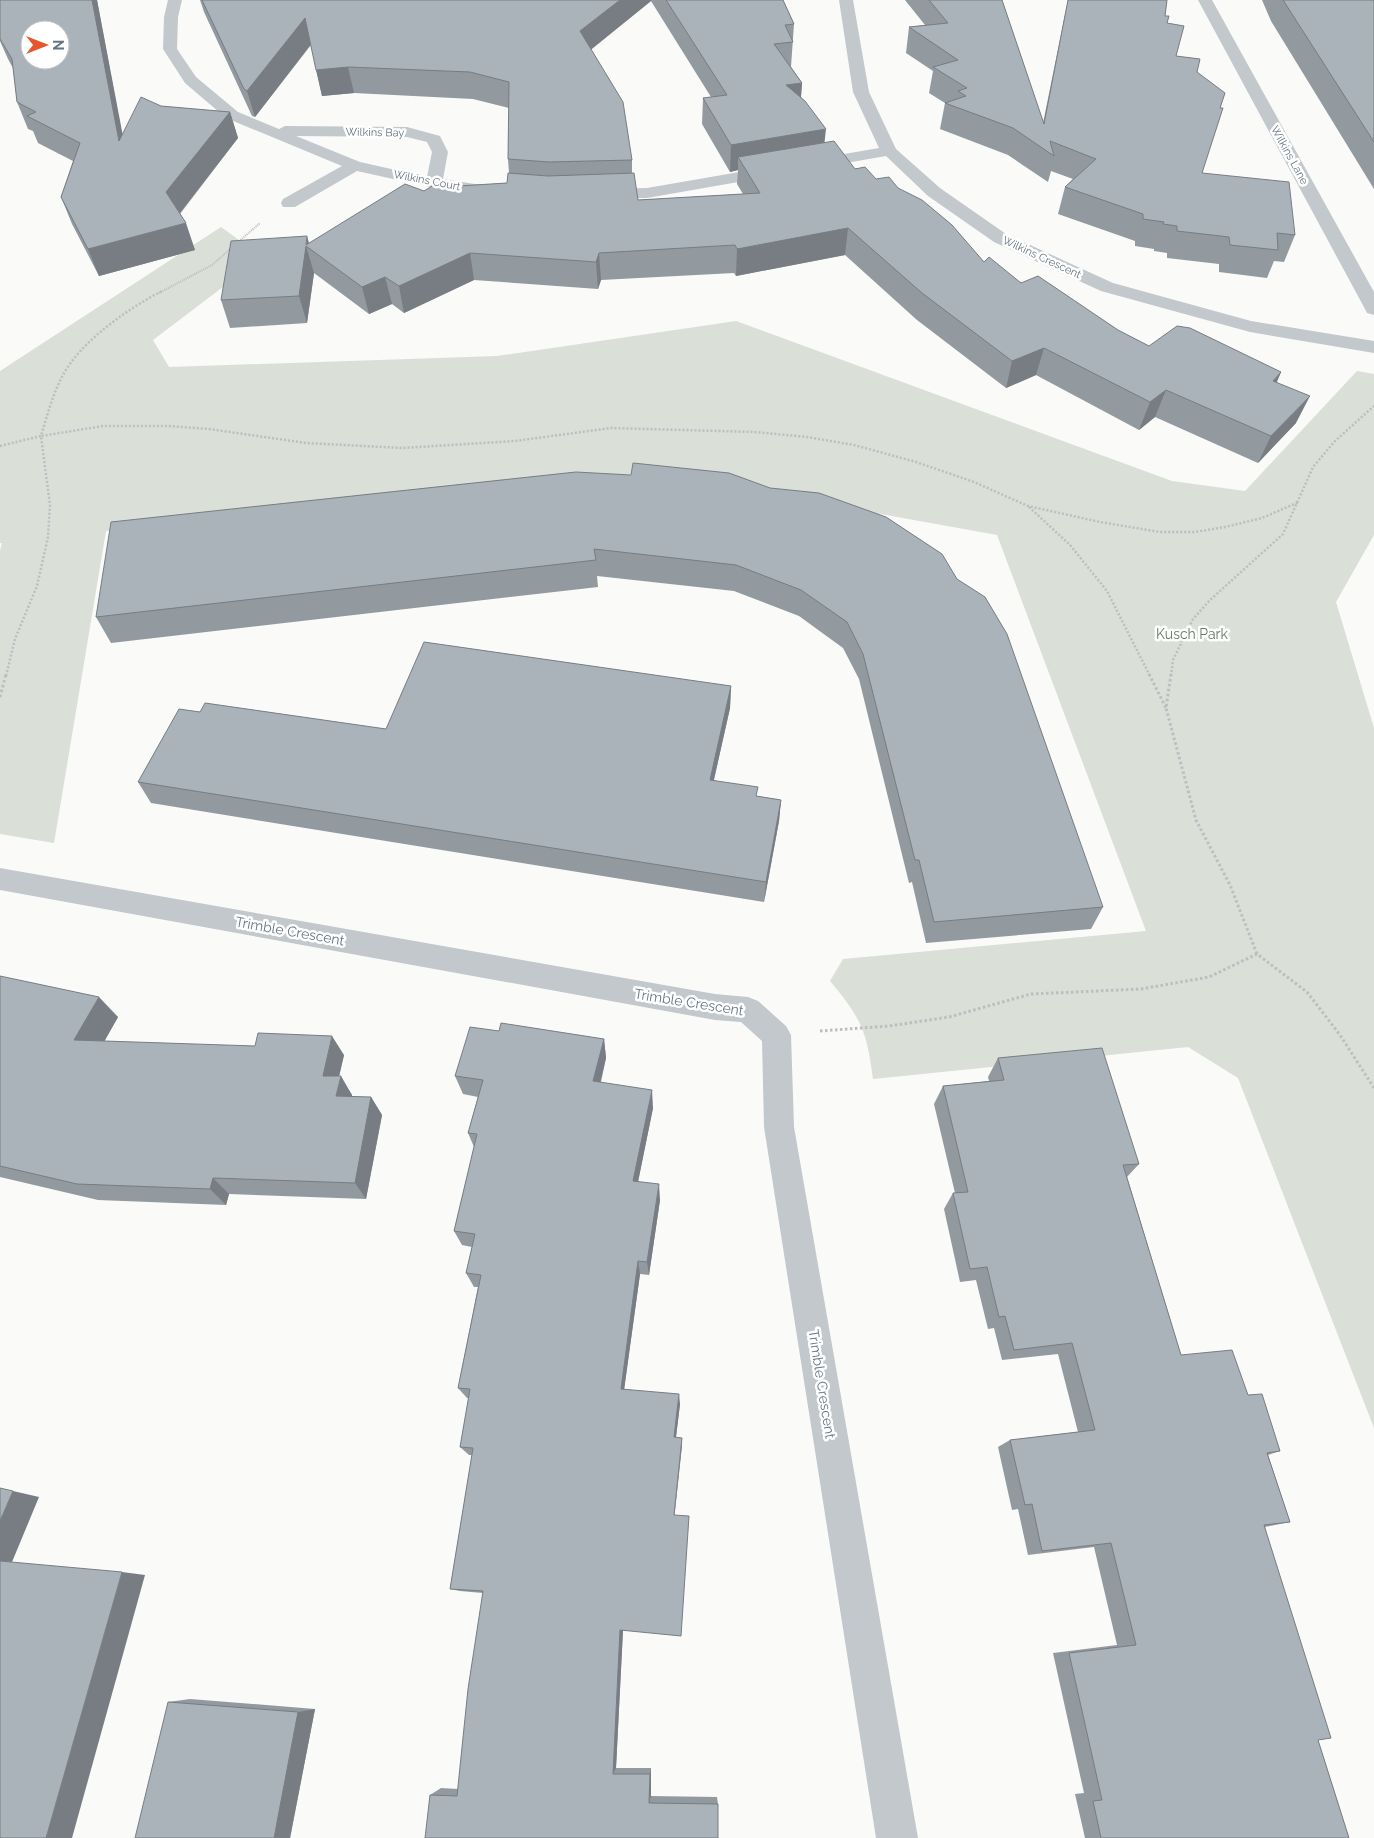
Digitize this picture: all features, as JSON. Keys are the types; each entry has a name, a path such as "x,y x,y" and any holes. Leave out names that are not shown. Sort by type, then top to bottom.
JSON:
{"street":[{"name":"Wilkins Court","path":"175,0 171,17 170,49 190,80 232,115 355,166 434,183 506,192"},
{"name":"Wilkins Crescent","path":"846,0 861,92 889,151 934,192 1000,238 1107,287 1250,326 1374,347"},
{"name":"Wilkins Lane","path":"1205,0 1374,309"},
{"name":"Wilkins Bay","path":"270,131 407,132 434,139 440,152 434,183"},
{"path":"580,195 647,193 889,151"},
{"path":"289,203 355,166"},
{"name":"Trimble Crescent","path":"0,879 715,1008 748,1010 776,1035 779,1127 897,1838"}],"path":[{"path":"0,697 15,639 37,586 48,537 50,505 41,436 62,374 107,327 137,304 212,265 244,236"},
{"path":"1166,708 1173,660 1193,619 1210,600 1284,534 1313,467 1335,441 1374,406"},
{"path":"0,446 41,436 102,426 168,426 209,429 354,447 402,448 495,442 611,428 755,432 807,437 854,445 916,462 974,482 1028,506 1109,524 1160,532 1195,532 1262,518 1299,502"},
{"path":"1028,506 1070,545 1107,591 1166,708 1196,820 1230,885 1257,954 1306,992 1340,1035 1374,1088"},
{"path":"844,1030 889,1026 948,1017 1031,994 1141,989 1209,978 1257,954"}],"green space":[{"name":"Kusch Park","path":"221,227 239,240 270,245 268,253 153,340 169,367 497,356 736,321 1172,481 1245,491 1357,371 1374,374 1374,535 1336,602 1374,728 1374,1428 1238,1078 1188,1047 873,1079 868,1049 861,1026 849,1005 830,981 843,959 1146,931 997,535 648,472 106,531 54,843 0,834 0,551 2,543 0,543 0,371"}],"building":[{"path":"0,0 92,0 119,141 141,97 161,106 230,112 166,192 186,223 88,249 61,197 80,143 27,116 36,112 17,102 12,59 0,39"},
{"path":"202,0 620,0 580,31 623,102 632,160 549,162 508,159 509,82 470,72 348,67 316,70 305,18 247,91 244,89"},
{"path":"666,0 783,0 794,24 785,25 793,42 774,44 802,83 786,85 805,101 826,129 731,145 703,98 727,95"},
{"path":"929,0 1002,0 1044,124 1068,0 1167,0 1165,16 1169,16 1167,23 1184,26 1176,56 1200,59 1197,72 1225,93 1220,108 1223,108 1202,173 1289,182 1295,235 1277,233 1278,250 1230,245 1229,237 1177,231 1177,226 1143,219 1143,214 1065,187 1096,159 1050,141 1054,156 1013,128 945,103 966,96 958,91 967,88 933,67 958,60 909,27 948,23"},
{"path":"1283,0 1374,0 1374,142"},
{"path":"834,141 855,169 865,167 876,179 889,177 898,188 922,200 952,225 984,262 989,257 1021,283 1038,276 1118,330 1149,346 1177,326 1190,328 1281,372 1273,381 1310,396 1271,436 1166,390 1150,402 1044,348 1012,361 922,293 848,228 737,249 735,245 599,253 596,262 470,253 399,286 385,277 362,287 306,246 299,296 221,300 231,241 307,236 306,245 405,184 424,191 434,185 442,187 507,183 508,173 548,176 634,173 638,200 760,193 738,157"},
{"path":"633,463 729,473 770,488 819,493 886,517 942,554 957,579 985,597 1007,634 1103,907 934,922 919,860 915,860 863,654 847,622 801,590 736,565 594,549 596,560 96,617 111,522 576,472 631,475"},
{"path":"424,642 731,686 710,780 758,787 756,796 781,800 766,882 138,782 179,709 200,712 205,703 386,729"},
{"path":"0,976 99,997 74,1040 255,1046 258,1033 332,1036 323,1076 341,1076 336,1096 371,1097 355,1183 213,1178 210,1189 77,1184 0,1166"},
{"path":"501,1023 604,1039 593,1081 652,1090 633,1181 659,1184 647,1262 638,1261 621,1389 679,1394 674,1437 682,1438 674,1515 689,1516 681,1636 620,1630 613,1774 650,1774 649,1803 718,1804 718,1838 425,1838 430,1795 457,1796 468,1689 483,1591 450,1589 473,1448 460,1447 470,1389 458,1388 481,1275 466,1273 475,1234 454,1231 477,1134 468,1133 483,1080 455,1076 470,1027 499,1031"},
{"path":"1102,1048 1139,1164 1123,1165 1181,1355 1232,1350 1248,1395 1262,1394 1280,1451 1267,1453 1290,1522 1264,1525 1331,1738 1318,1740 1349,1838 1101,1838 1093,1801 1102,1800 1069,1653 1136,1645 1111,1543 1042,1551 1032,1504 1025,1505 1010,1440 1095,1430 1072,1343 1014,1350 1005,1316 999,1317 987,1267 970,1269 953,1193 968,1192 943,1086 1004,1080 998,1058"},
{"path":"0,1488 13,1491 0,1521"},
{"path":"0,1561 122,1572 46,1838 0,1838"},
{"path":"168,1702 298,1712 274,1838 135,1838"}]}
